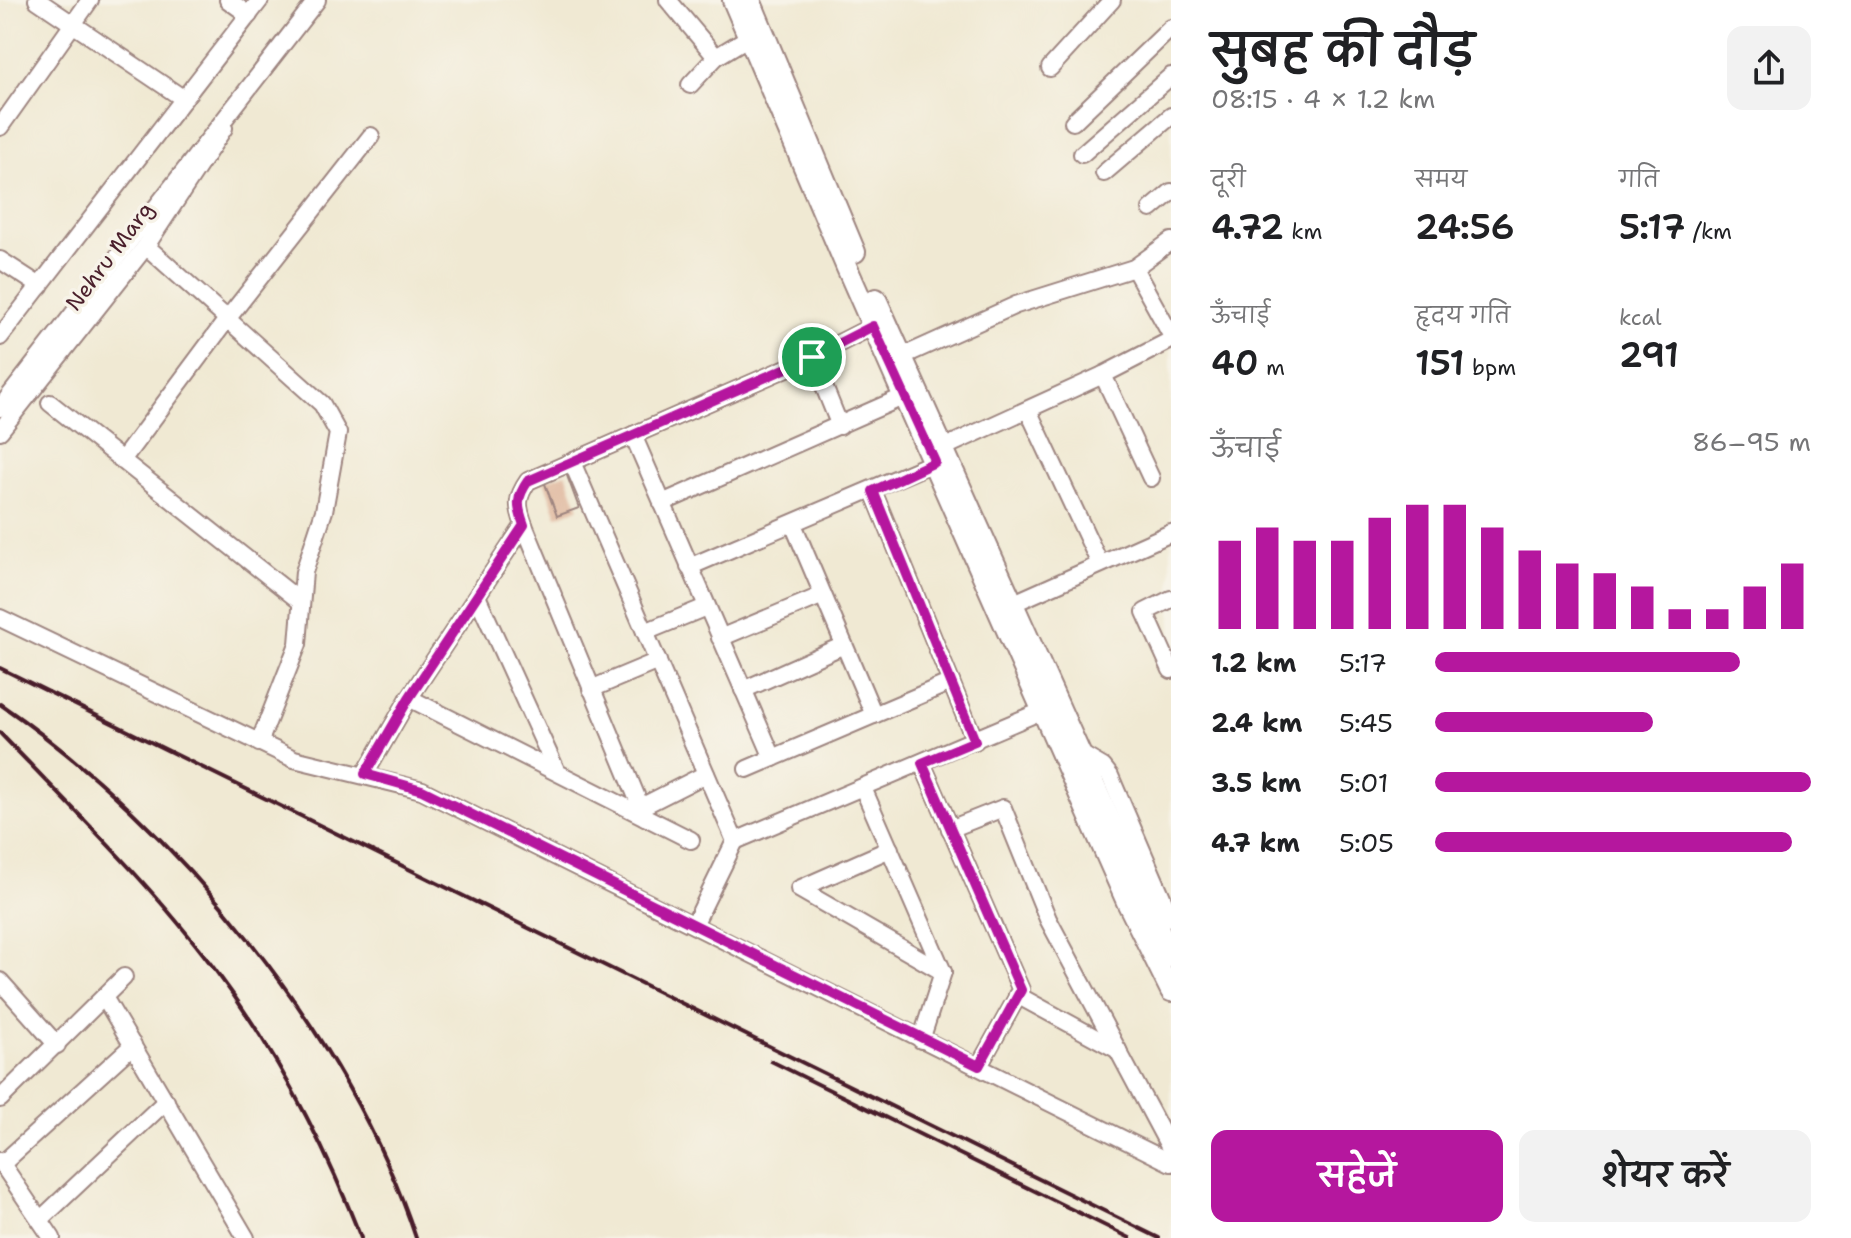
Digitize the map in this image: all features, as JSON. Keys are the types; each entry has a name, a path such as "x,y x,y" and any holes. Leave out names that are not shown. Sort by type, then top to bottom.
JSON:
{"main road":[{"path":"733,0 903,356 937,454 1044,710 1171,956"},
{"path":"750,0 873,326 905,396 1014,603 1081,754 1087,789 1133,914 1171,991"}],"street":[{"path":"37,0 184,99"},
{"path":"0,127 90,0"},
{"path":"228,0 249,15"},
{"path":"0,337 260,0"},
{"path":"0,408 317,0"},
{"path":"668,0 716,57"},
{"path":"1050,68 1112,0"},
{"path":"1073,122 1171,28"},
{"path":"690,85 716,57 749,37"},
{"path":"1082,154 1171,76"},
{"name":"Nehru Marg","path":"0,431 146,246 216,144 239,98"},
{"path":"1104,173 1171,116"},
{"path":"123,459 228,318 371,136"},
{"path":"1151,209 1171,192"},
{"path":"903,356 1016,305 1134,268 1171,241"},
{"path":"146,246 322,404 338,433 324,511 304,572 298,644 259,743"},
{"path":"0,260 40,286"},
{"path":"689,567 873,491 937,454 1103,375 1171,338 1134,268"},
{"path":"643,812 524,525 517,506 519,494 528,481 812,357 873,326"},
{"path":"812,357 840,426"},
{"path":"1103,375 1151,478"},
{"path":"662,503 905,396"},
{"path":"50,403 301,602"},
{"path":"1028,410 1100,564"},
{"path":"633,435 773,758"},
{"path":"572,462 735,841"},
{"path":"873,491 975,741"},
{"path":"793,524 874,715"},
{"path":"365,774 409,698 524,525"},
{"path":"1014,603 1171,533"},
{"path":"720,638 823,595"},
{"path":"477,596 557,772"},
{"path":"1171,599 1145,612 1171,670"},
{"path":"645,632 706,607"},
{"path":"0,618 259,743 312,764 365,774 422,790 1171,1163"},
{"path":"743,690 844,645"},
{"path":"591,689 658,661"},
{"path":"747,769 951,682"},
{"path":"409,698 643,812 691,840"},
{"path":"694,925 735,841 1044,710"},
{"path":"1081,754 1103,767 1110,776 1171,918"},
{"path":"922,763 1021,990 979,1066"},
{"path":"643,812 706,774"},
{"path":"863,788 943,972 921,1040"},
{"path":"950,829 1003,808 1048,919 1171,1150"},
{"path":"890,849 799,889 943,972"},
{"path":"0,1099 124,977"},
{"path":"0,981 57,1045"},
{"path":"1017,995 1118,1050"},
{"path":"104,997 246,1238"},
{"path":"52,1238 1,1162 133,1045"},
{"path":"40,1220 166,1101"}],"building":[{"path":"566,473 579,508 557,516 544,481"}],"railway":[{"path":"0,668 1159,1238"},
{"path":"0,704 66,753 130,810 191,872 249,940 301,1011 347,1086 386,1161 416,1238"},
{"path":"0,733 137,876 189,936 236,998 296,1097 331,1166 361,1238"},
{"path":"771,1061 1130,1238"}],"route":[{"path":"873,326 935,462 873,491 975,741 922,763 1021,990 979,1066 921,1040 422,790 365,774 409,698 524,525 517,506 519,494 528,481 812,357 873,326"}]}
